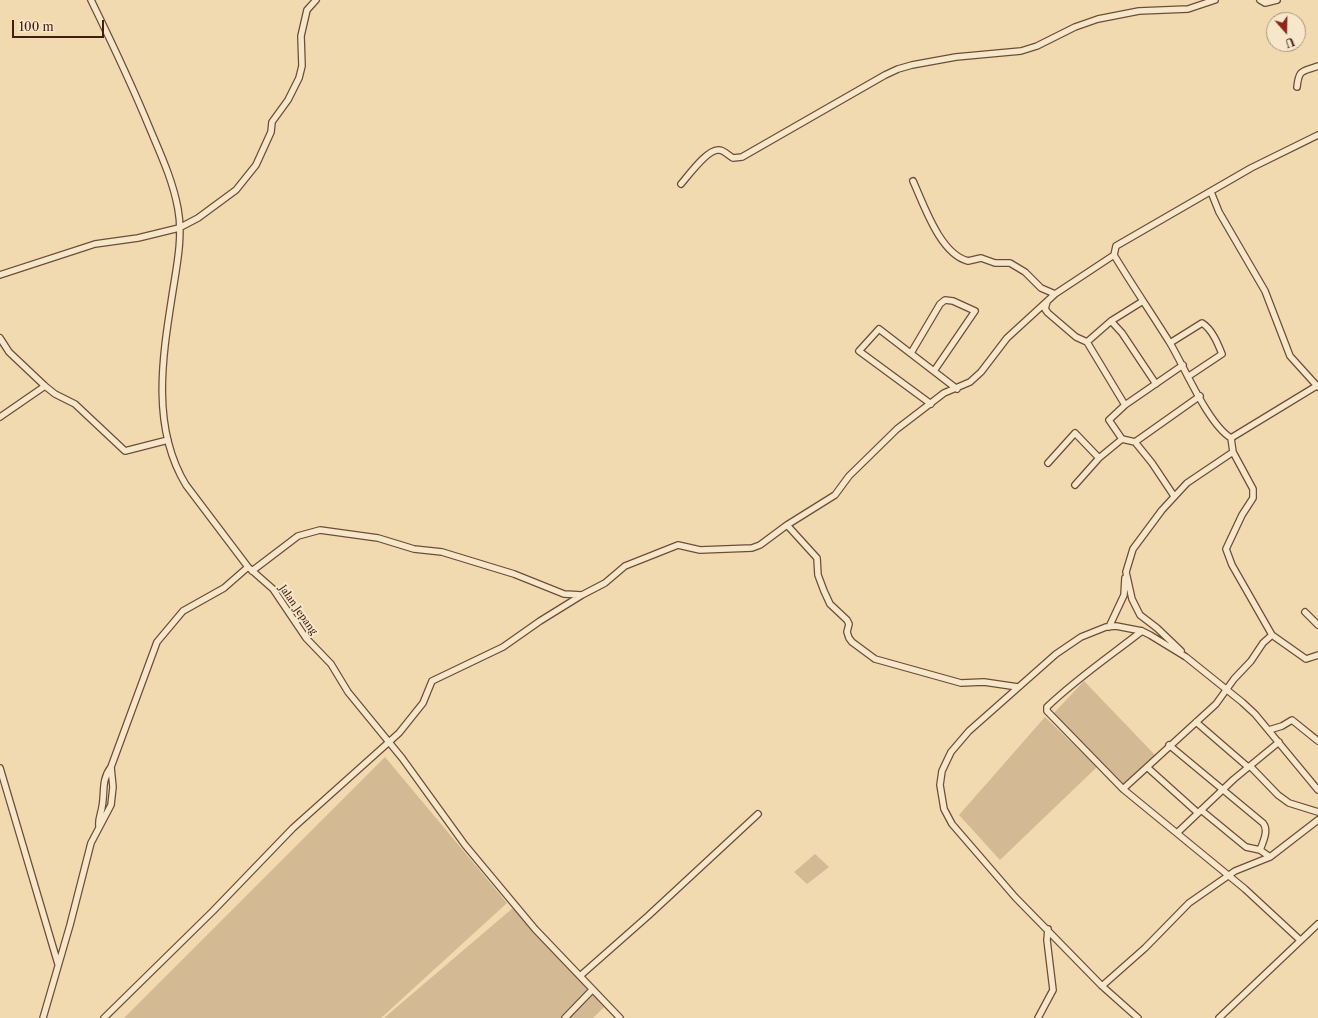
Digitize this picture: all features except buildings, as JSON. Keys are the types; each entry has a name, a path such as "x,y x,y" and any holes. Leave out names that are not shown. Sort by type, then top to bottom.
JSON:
{"street":[{"name":"Jalan Jepang","path":"91,0 127,73 168,170 178,210 178,260 163,350 161,380 168,440 177,470 186,485 250,569 273,589 310,642 331,664 348,692 389,741 465,845 534,929 620,1018"},
{"path":"0,275 95,244 138,238 179,228 198,218 236,190 256,165 271,132 272,122 288,100 299,78 302,66 301,36 308,10 316,0"},
{"path":"681,184 704,158 714,150 720,150 733,158 742,157 878,79 905,66 956,57 1021,51 1037,46 1075,27 1098,19 1138,11 1188,9 1215,0"},
{"path":"1260,0 1265,3 1277,0"},
{"path":"1297,87 1299,74 1302,71 1318,66"},
{"path":"104,1018 213,911 293,828 399,733 423,703 432,680 503,647 540,621 582,595 605,583 625,566 678,545 700,550 752,548 760,545 786,525 835,496 849,476 897,429 944,393 957,389 970,382 981,372 1008,338 1054,294 1114,255 1116,246 1251,168 1318,135"},
{"path":"913,181 940,238 955,254 968,261 981,258 994,263 1010,263 1030,275 1041,288 1054,294"},
{"path":"1211,192 1220,212 1265,291 1290,356 1318,386 1231,438"},
{"path":"1114,255 1170,343 1217,427 1231,438 1234,452 1253,489 1253,498 1242,515 1226,549 1232,565 1272,635 1306,659 1318,655"},
{"path":"910,353 940,304 945,300 954,301 975,311 934,371"},
{"path":"1087,342 1111,321 1143,301"},
{"path":"1047,302 1045,309 1048,314 1076,337 1087,342 1125,406"},
{"path":"1111,321 1122,333 1156,384"},
{"path":"1170,343 1202,323 1207,327 1217,343 1222,354 1189,376"},
{"path":"931,404 859,351 879,329 957,389"},
{"path":"0,338 9,352 45,386 55,394 75,404 125,452 168,440"},
{"path":"1174,496 1152,463 1135,442 1122,439 1109,420 1125,406 1183,365"},
{"path":"0,417 45,386"},
{"path":"1135,442 1200,396"},
{"path":"1048,463 1075,433 1099,458"},
{"path":"1074,485 1099,458 1122,439"},
{"path":"1109,627 1124,595 1126,572 1133,549 1144,532 1187,483 1234,452"},
{"path":"786,525 817,558 818,574 830,604 847,620 849,624 847,632 849,638 861,650 875,659 939,678 961,683 984,682 1018,687"},
{"path":"99,826 103,805 103,784 105,775 111,767 158,642 183,612 224,588 298,536 320,530 378,538 414,549 442,552 514,574 564,594 582,595"},
{"path":"1126,572 1132,599 1140,615 1157,628 1186,657 1242,702 1269,730 1318,790"},
{"path":"1305,612 1318,625"},
{"path":"1138,1018 1102,986 1015,897 952,824 944,809 941,793 942,771 951,752 969,732 1056,654 1074,641 1109,627 1125,627 1142,631 1186,657"},
{"path":"1142,631 1091,669 1047,709 1063,729 1123,789 1255,897 1300,940"},
{"path":"1123,789 1148,768 1169,745 1216,704 1234,678 1251,661 1263,643 1272,635"},
{"path":"1269,730 1282,726 1292,720 1318,742"},
{"path":"1196,722 1249,767 1278,795 1289,803 1318,812"},
{"path":"1177,833 1224,789 1279,742"},
{"path":"1169,745 1199,771 1224,789 1265,826 1265,836 1260,850"},
{"path":"43,1018 91,843 111,805 111,767"},
{"path":"0,768 58,964"},
{"path":"1148,768 1200,812 1246,847 1260,850 1270,857"},
{"path":"580,976 654,911 758,814"},
{"path":"1102,986 1145,948 1182,910 1238,869 1270,857 1318,820"},
{"path":"1219,1018 1318,924"},
{"path":"1038,1018 1053,990 1047,940 1048,930"},
{"path":"565,1018 592,990"}],"shaded area":[{"path":"1084,681 1156,756 1124,785 1053,714"},
{"path":"1045,717 1097,767 1000,860 959,815"},
{"path":"385,757 507,903 381,1018 124,1018"},
{"path":"815,854 829,867 807,884 794,872"},
{"path":"514,907 604,1007 593,1018 384,1018"}]}
